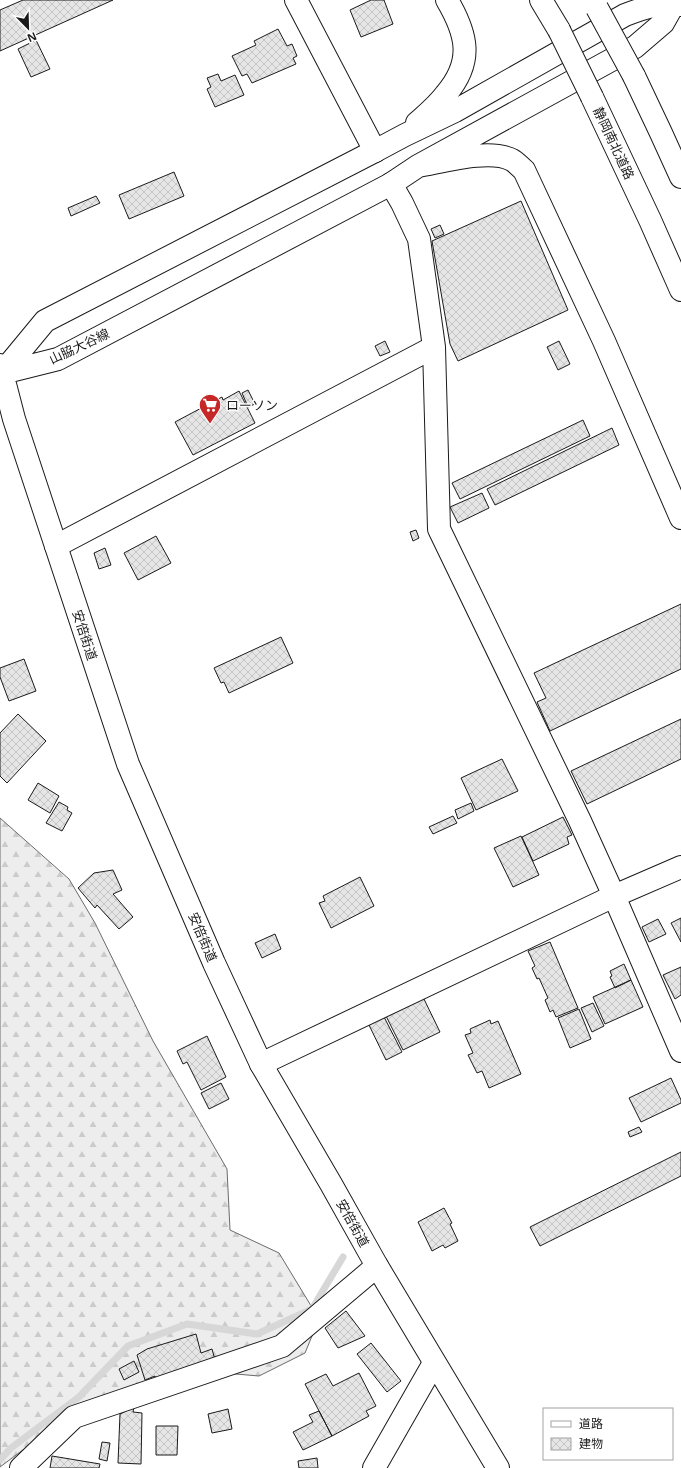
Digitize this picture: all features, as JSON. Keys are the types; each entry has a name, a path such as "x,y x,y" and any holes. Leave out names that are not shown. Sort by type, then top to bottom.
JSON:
{"main road":[{"path":"296,0 375,151"},
{"path":"405,135 447,94 461,70 465,56 463,36 456,15 446,0"},
{"name":"静岡南北道路","path":"541,0 559,30 592,97 681,290"},
{"path":"1,370 45,321 405,135 455,112 626,15 653,4 678,2"},
{"name":"山脇大谷線","path":"1,370 58,359 391,184 418,166 634,47 652,34 663,23 678,2"},
{"path":"595,4 634,76 662,133 681,177"},
{"path":"418,166 474,156 495,155 512,160 524,170 604,341 681,518"},
{"path":"391,184 419,239 434,347 439,529 580,820 681,1052"},
{"path":"56,546 434,347"},
{"name":"安倍街道","path":"1,370 14,419 128,764 214,963 261,1064 377,1266 498,1468"},
{"path":"261,1064 614,896 681,867"},
{"path":"21,1468 74,1417 282,1346 377,1266"},
{"path":"374,1468 434,1362"}],"green space":[{"path":"0,818 69,879 95,923 153,1041 227,1169 230,1230 279,1253 319,1319 305,1353 259,1376 189,1370 51,1429 0,1467"}],"building":[{"path":"23,0 113,0 0,51 0,10"},
{"path":"371,0 384,0 393,24 361,37 350,10"},
{"path":"278,29 287,46 292,44 297,56 293,58 296,64 252,83 247,74 242,76 232,56 256,45 254,41"},
{"path":"36,40 50,69 31,77 18,49"},
{"path":"218,74 221,81 235,75 244,95 215,107 207,89 211,87 207,78"},
{"path":"174,172 184,196 129,219 119,195"},
{"path":"96,196 100,203 71,216 68,208"},
{"path":"521,201 568,310 458,361 450,344 432,241"},
{"path":"440,225 444,234 435,238 431,229"},
{"path":"385,341 390,352 380,356 375,346"},
{"path":"559,341 570,364 558,370 547,347"},
{"path":"248,390 255,404 248,407 242,393"},
{"path":"239,391 255,423 193,455 175,422 222,397 223,400"},
{"path":"583,420 590,436 460,499 452,483"},
{"path":"612,428 619,445 495,505 487,489"},
{"path":"482,493 489,508 458,523 450,507"},
{"path":"416,530 419,538 413,541 410,532"},
{"path":"156,536 171,563 138,580 124,553"},
{"path":"105,548 111,565 99,569 94,553"},
{"path":"681,604 681,669 550,731 537,702 546,698 534,673"},
{"path":"281,637 293,663 229,693 224,682 221,683 214,668"},
{"path":"24,659 36,691 9,701 0,677 0,668"},
{"path":"18,714 46,741 7,783 0,776 0,733"},
{"path":"681,719 681,759 587,804 571,771"},
{"path":"502,759 518,791 476,810 461,778"},
{"path":"38,783 59,796 50,813 28,800"},
{"path":"59,802 68,807 67,810 72,813 62,831 46,823"},
{"path":"471,803 474,811 458,819 455,810"},
{"path":"453,816 457,823 433,834 429,827"},
{"path":"563,817 572,835 567,837 569,844 533,861 522,837"},
{"path":"521,836 539,875 513,887 494,848"},
{"path":"113,870 122,890 113,894 133,917 119,929 97,905 95,908 78,888 94,873"},
{"path":"360,877 374,906 331,928 319,903 325,901 323,896"},
{"path":"681,918 681,942 671,923"},
{"path":"658,919 666,934 649,942 642,927"},
{"path":"275,934 281,949 262,958 255,943"},
{"path":"550,942 578,1008 556,1017 553,1010 550,1012 545,1000 548,998 539,978 537,979 532,968 535,966 528,951"},
{"path":"624,964 631,980 615,988 610,977 612,976 610,971"},
{"path":"681,967 681,995 675,999 663,975"},
{"path":"631,980 643,1007 605,1024 593,997"},
{"path":"423,997 440,1032 403,1050 386,1016"},
{"path":"593,1003 604,1026 592,1032 581,1008"},
{"path":"579,1009 591,1039 570,1048 558,1018"},
{"path":"383,1015 402,1052 386,1060 368,1023"},
{"path":"490,1020 491,1024 498,1021 521,1074 489,1088 482,1071 477,1073 468,1055 473,1053 465,1035 471,1033 470,1029"},
{"path":"207,1036 226,1077 201,1090 187,1062 183,1064 177,1051"},
{"path":"671,1078 681,1103 641,1122 629,1098"},
{"path":"221,1083 229,1099 209,1109 201,1093"},
{"path":"639,1127 642,1132 630,1137 628,1132"},
{"path":"681,1152 681,1176 540,1246 530,1227"},
{"path":"444,1208 452,1223 450,1224 458,1241 445,1248 443,1245 432,1251 418,1222"},
{"path":"346,1311 365,1336 338,1348 325,1328"},
{"path":"196,1334 201,1353 212,1349 215,1360 156,1379 155,1376 145,1380 137,1355 147,1349"},
{"path":"371,1343 401,1381 387,1392 357,1354"},
{"path":"134,1361 139,1372 124,1380 119,1369"},
{"path":"359,1373 376,1406 366,1411 369,1416 332,1436 305,1384 326,1374 333,1386"},
{"path":"134,1407 133,1412 142,1413 141,1464 118,1463 120,1414"},
{"path":"228,1409 232,1429 212,1433 208,1414"},
{"path":"319,1411 332,1436 303,1450 293,1432 313,1422 309,1415"},
{"path":"156,1426 178,1426 177,1455 156,1455"},
{"path":"102,1442 110,1443 107,1461 99,1459"},
{"path":"52,1456 100,1464 99,1468 50,1468"},
{"path":"317,1458 318,1468 299,1468 298,1461"}],"waterway":[{"path":"0,1460 11,1448 79,1397 128,1346 187,1324 257,1334 312,1309 343,1257"}],"place":[{"name":"ローソン","path":"210,424"}]}
